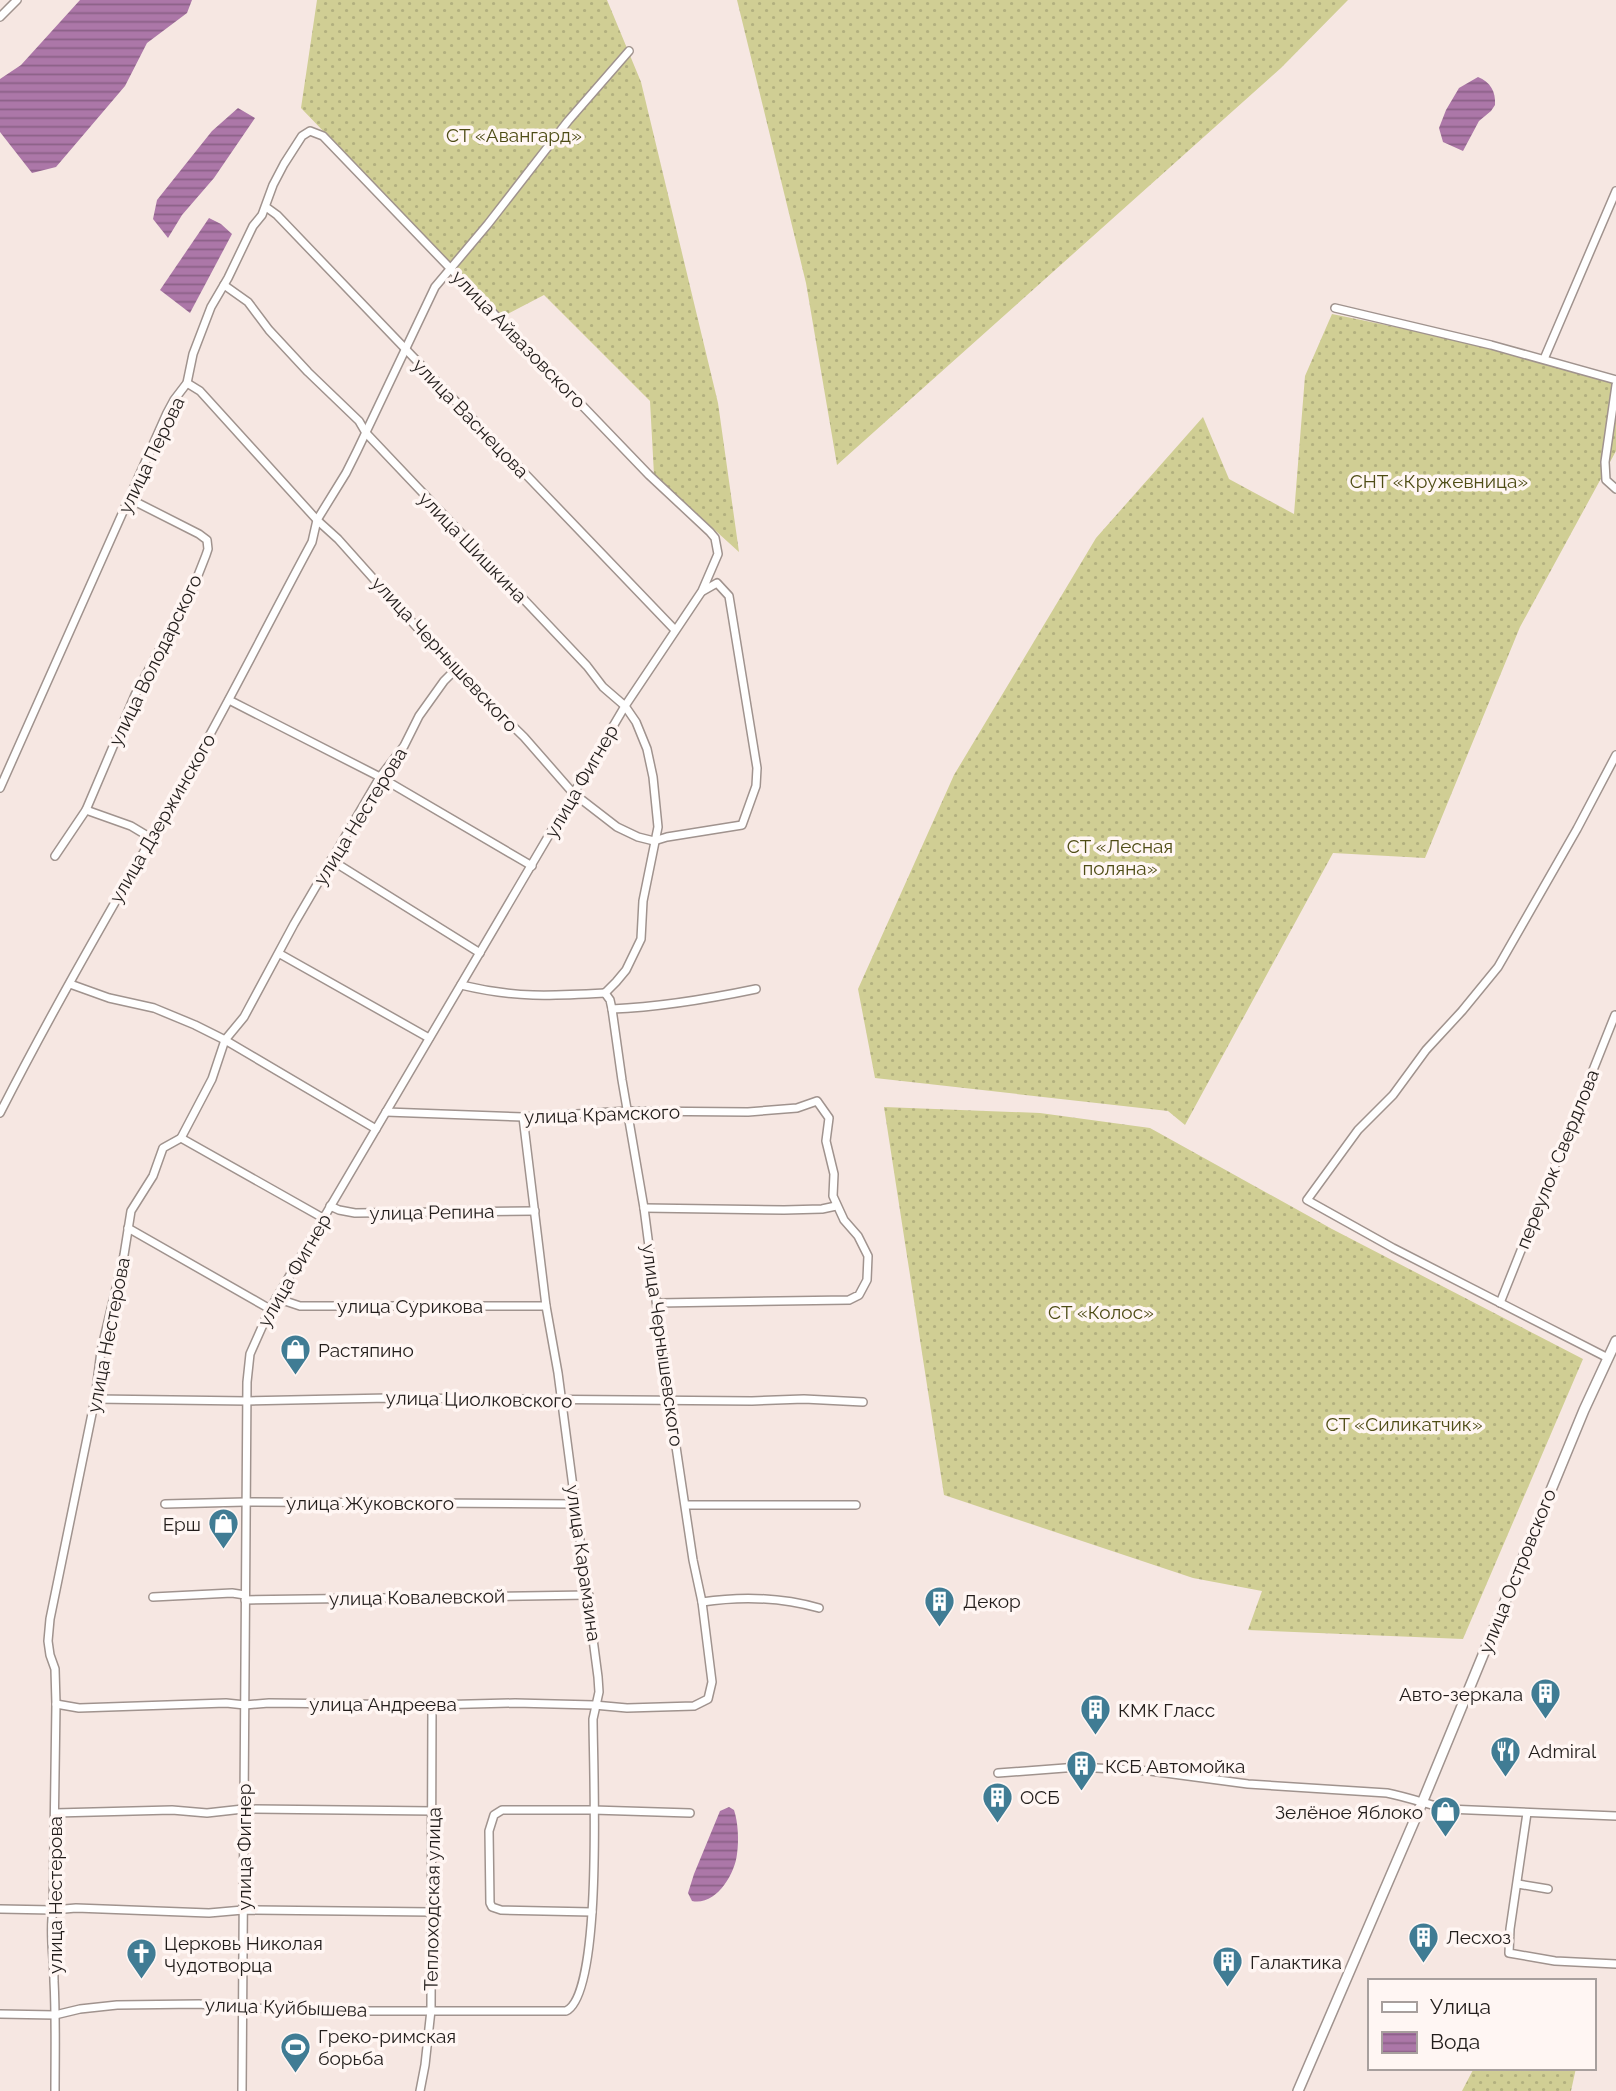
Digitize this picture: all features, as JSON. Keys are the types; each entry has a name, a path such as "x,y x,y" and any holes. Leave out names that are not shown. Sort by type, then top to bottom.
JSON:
{"street":[{"path":"0,18 17,0"},
{"name":"улица Дзержинского","path":"0,1113 115,900 229,701 312,542 317,520 346,474 430,295 568,121 629,51"},
{"name":"улица Айвазовского","path":"310,131 323,136 649,475 710,532 715,538 718,554"},
{"name":"улица Перова","path":"0,788 167,413 187,383 198,340 211,307 253,226 262,215 284,164 296,143 310,131"},
{"path":"1544,359 1616,191"},
{"name":"улица Васнецова","path":"266,207 338,278 675,631"},
{"name":"улица Шишкина","path":"224,285 247,302 308,372 359,421 366,433 587,666 603,687 625,706 636,722 649,759 658,827 654,841"},
{"path":"1335,308 1544,359 1616,382 1605,461 1606,480 1616,489"},
{"name":"улица Чернышевского","path":"187,383 200,391 455,670 524,737 573,793 617,827 654,841"},
{"name":"улица Володарского","path":"55,856 86,810 135,695 192,587 208,549 207,540 199,534 130,499"},
{"name":"улица Фигнер","path":"242,2091 245,1502 250,1354 276,1298 625,706 702,591 718,554"},
{"path":"461,985 520,996 605,993 625,970 641,939 643,901 654,841 742,825 757,776 729,597 716,583 702,591"},
{"name":"улица Нестерова","path":"55,2091 51,1931 56,1704 55,1669 48,1641 50,1619 95,1399 101,1351 131,1212 153,1176 163,1148 181,1138 212,1079 225,1040 244,1017 380,777 404,746 419,716 455,670"},
{"path":"229,701 380,777 532,866"},
{"path":"1608,1358 1393,1248 1307,1200 1358,1130 1393,1095 1426,1050 1462,1012 1497,967 1577,829 1616,755"},
{"path":"86,810 131,826 151,838"},
{"path":"331,860 480,953"},
{"path":"280,954 429,1038"},
{"path":"69,984 108,998 154,1008 225,1040 376,1129"},
{"path":"612,1009 690,1002 756,989"},
{"name":"улица Чернышевского","path":"605,993 612,1009 629,1111 658,1303 669,1400 693,1560 702,1602 712,1682 708,1699"},
{"name":"переулок Свердлова","path":"1500,1303 1615,1015"},
{"name":"улица Крамского","path":"386,1112 523,1117 629,1111 748,1112 797,1108 817,1101 829,1118 826,1141 834,1174 833,1196 836,1206"},
{"name":"улица Карамзина","path":"523,1117 589,1595 599,1692 594,1705 592,1912 588,1964 581,1991 572,2009"},
{"path":"181,1138 323,1218"},
{"name":"улица Репина","path":"330,1206 355,1213 535,1211"},
{"path":"644,1208 784,1210 836,1206 868,1255 867,1280 859,1295 849,1300 658,1303"},
{"path":"128,1228 270,1309"},
{"name":"улица Сурикова","path":"276,1298 300,1306 547,1306"},
{"name":"улица Островского","path":"1298,2091 1422,1803 1584,1410 1615,1345"},
{"name":"улица Циолковского","path":"95,1399 804,1399 863,1402"},
{"name":"улица Жуковского","path":"165,1504 575,1504"},
{"path":"686,1505 856,1505"},
{"name":"улица Ковалевской","path":"153,1597 232,1593 245,1597 589,1595"},
{"path":"702,1602 727,1598 783,1600 819,1608"},
{"name":"улица Андреева","path":"56,1704 79,1708 226,1703 484,1703 627,1708 694,1706 708,1699"},
{"name":"Теплоходская улица","path":"419,2091 425,2065 431,2010 432,1705"},
{"path":"998,1773 1077,1767 1150,1771 1248,1784 1387,1793 1447,1808 1616,1816"},
{"path":"55,1813 172,1810 207,1813 243,1809 433,1811"},
{"path":"592,1912 501,1910 492,1907 489,1831 494,1815 502,1811 593,1810 690,1813"},
{"path":"1527,1813 1509,1953 1555,1961 1616,1964"},
{"path":"1518,1884 1548,1889"},
{"path":"0,1909 76,1908 209,1913 243,1910 432,1912"},
{"name":"улица Куйбышева","path":"0,2014 55,2015 117,2005 199,2004 358,2011 572,2009"}],"green space":[{"name":"СТ «Авангард»","path":"317,0 607,0 641,82 718,403 739,552 654,475 650,401 544,295 502,317 301,108"},
{"path":"737,0 1348,0 1281,68 837,465 806,283"},
{"name":"СТ «Лесная поляна»","path":"1332,314 1464,341 1616,380 1616,451 1520,627 1425,858 1333,853 1185,1125 1168,1111 875,1078 858,989 954,775 1096,538 1203,417 1229,479 1294,514 1305,376"},
{"path":"884,1107 1040,1113 1150,1128 1332,1229 1583,1359 1463,1639 1248,1630 1262,1591 1193,1578 944,1495"},
{"path":"1473,2070 1576,2070 1571,2091 1462,2091"}],"water":[{"path":"80,0 192,0 187,13 147,43 125,86 56,167 32,173 0,132 0,79 21,65"},
{"path":"1478,77 1491,88 1495,105 1479,121 1463,151 1443,142 1439,128 1459,88"},
{"path":"238,108 255,118 214,178 182,215 168,238 153,219 157,200 212,131"},
{"path":"209,218 232,234 190,313 160,290"},
{"path":"729,1807 734,1810 738,1831 733,1870 716,1894 709,1899 692,1901 688,1893 694,1874 720,1811"}],"place":[{"name":"Растяпино","path":"295,1377"},
{"name":"Ерш","path":"224,1551"},
{"name":"Декор","path":"940,1628"},
{"name":"Авто-зеркала","path":"1546,1721"},
{"name":"КМК Гласс","path":"1095,1737"},
{"name":"Admiral","path":"1505,1778"},
{"name":"КСБ Автомойка","path":"1082,1793"},
{"name":"ОСБ","path":"997,1824"},
{"name":"Зелёное Яблоко","path":"1446,1839"},
{"name":"Лесхоз","path":"1423,1964"},
{"name":"Церковь Николая Чудотворца","path":"141,1981"},
{"name":"Галактика","path":"1227,1989"},
{"name":"Греко-римская борьба","path":"295,2074"}],"park label":[{"name":"СНТ «Кружевница»","path":"1439,481"},
{"name":"СТ «Колос»","path":"1101,1312"},
{"name":"СТ «Силикатчик»","path":"1404,1424"}]}
